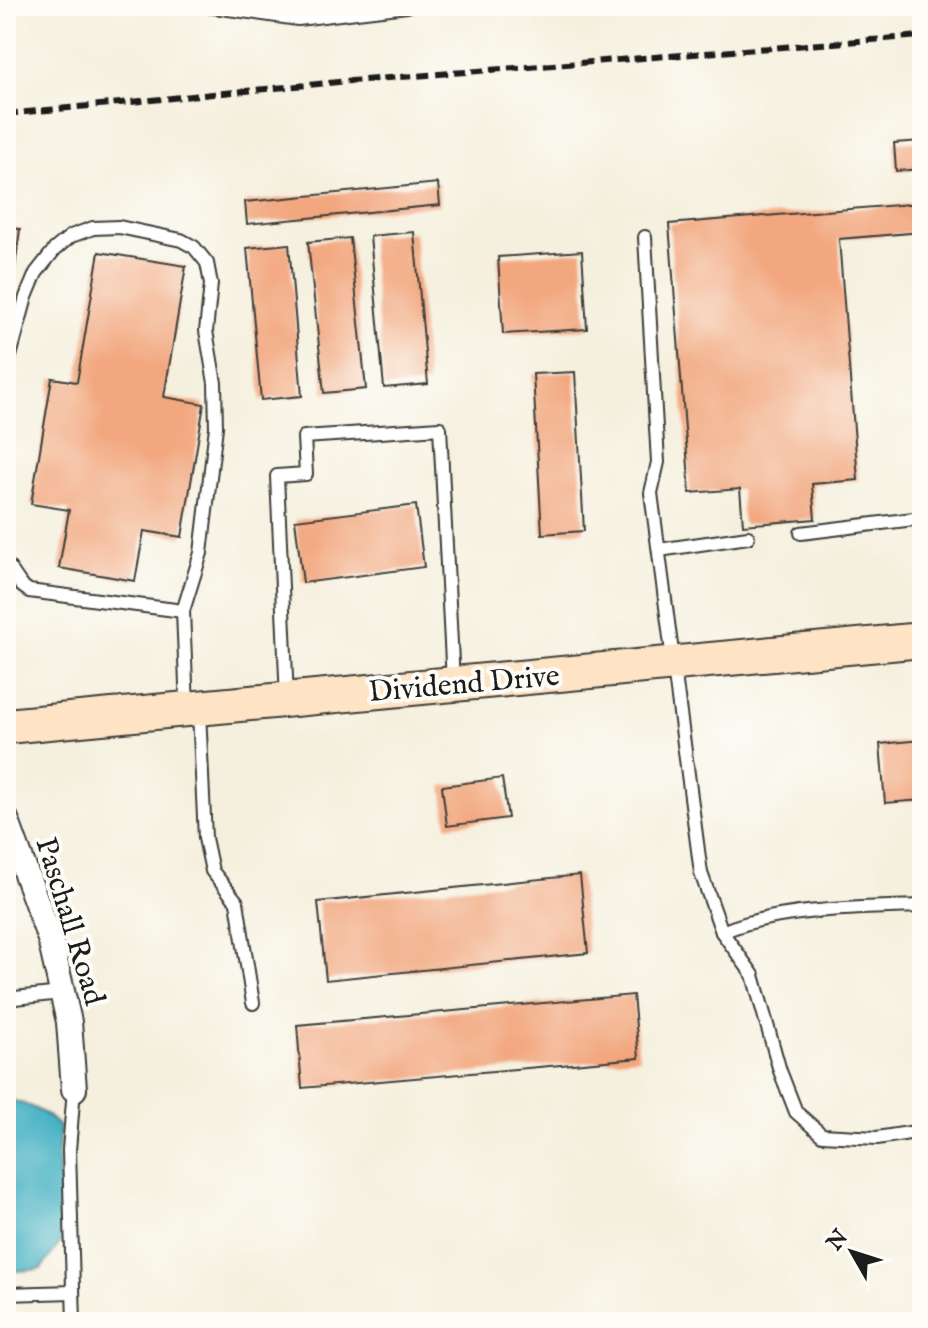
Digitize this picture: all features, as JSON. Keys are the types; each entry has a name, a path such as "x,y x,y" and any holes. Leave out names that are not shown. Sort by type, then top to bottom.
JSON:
{"street":[{"name":"Dividend Drive","path":"6,726 922,640"},
{"name":"Paschall Road","path":"6,819 50,939 72,1038 74,1089"}],"lane":[{"path":"207,6 298,19 407,6"},
{"path":"6,371 26,297 36,273 55,249 71,236 93,228 119,227 181,240 194,247 207,263 211,284 206,331 215,383 216,427 201,553 183,611 205,838 212,871 237,902 253,1003"},
{"path":"645,237 658,462 651,493 701,873 722,932 753,975 780,1071 796,1112 822,1135 877,1138 922,1131"},
{"path":"287,699 277,476 306,474 304,437 440,428 453,685"},
{"path":"801,533 922,518"},
{"path":"659,550 748,537"},
{"path":"6,563 29,591 183,611"},
{"path":"722,932 747,921 779,915 922,906"},
{"path":"6,999 61,993"},
{"path":"74,1089 69,1150 74,1322"},
{"path":"6,1294 73,1292"}],"water":[{"path":"6,1098 42,1112 60,1128 58,1154 63,1239 41,1269 6,1272"}],"building":[{"path":"922,141 922,169 896,171 894,143"},
{"path":"438,183 440,205 247,224 245,202"},
{"path":"922,203 922,232 839,239 858,480 812,484 815,519 743,525 740,489 690,493 669,224"},
{"path":"6,228 20,229 12,291 6,290"},
{"path":"414,232 428,384 384,388 370,236"},
{"path":"350,238 366,389 324,393 308,242"},
{"path":"289,244 302,396 261,400 247,248"},
{"path":"582,251 587,329 503,334 498,257"},
{"path":"99,252 186,266 164,397 204,404 182,537 144,531 135,581 59,568 69,510 31,504 52,378 77,382"},
{"path":"575,372 584,531 542,534 533,374"},
{"path":"416,505 424,567 303,583 295,520"},
{"path":"922,740 922,800 885,803 880,744"},
{"path":"502,778 508,818 447,826 442,786"},
{"path":"580,875 588,953 326,980 318,902"},
{"path":"633,995 639,1058 302,1088 297,1025"}],"railway":[{"path":"6,114 338,82 922,36"}]}
